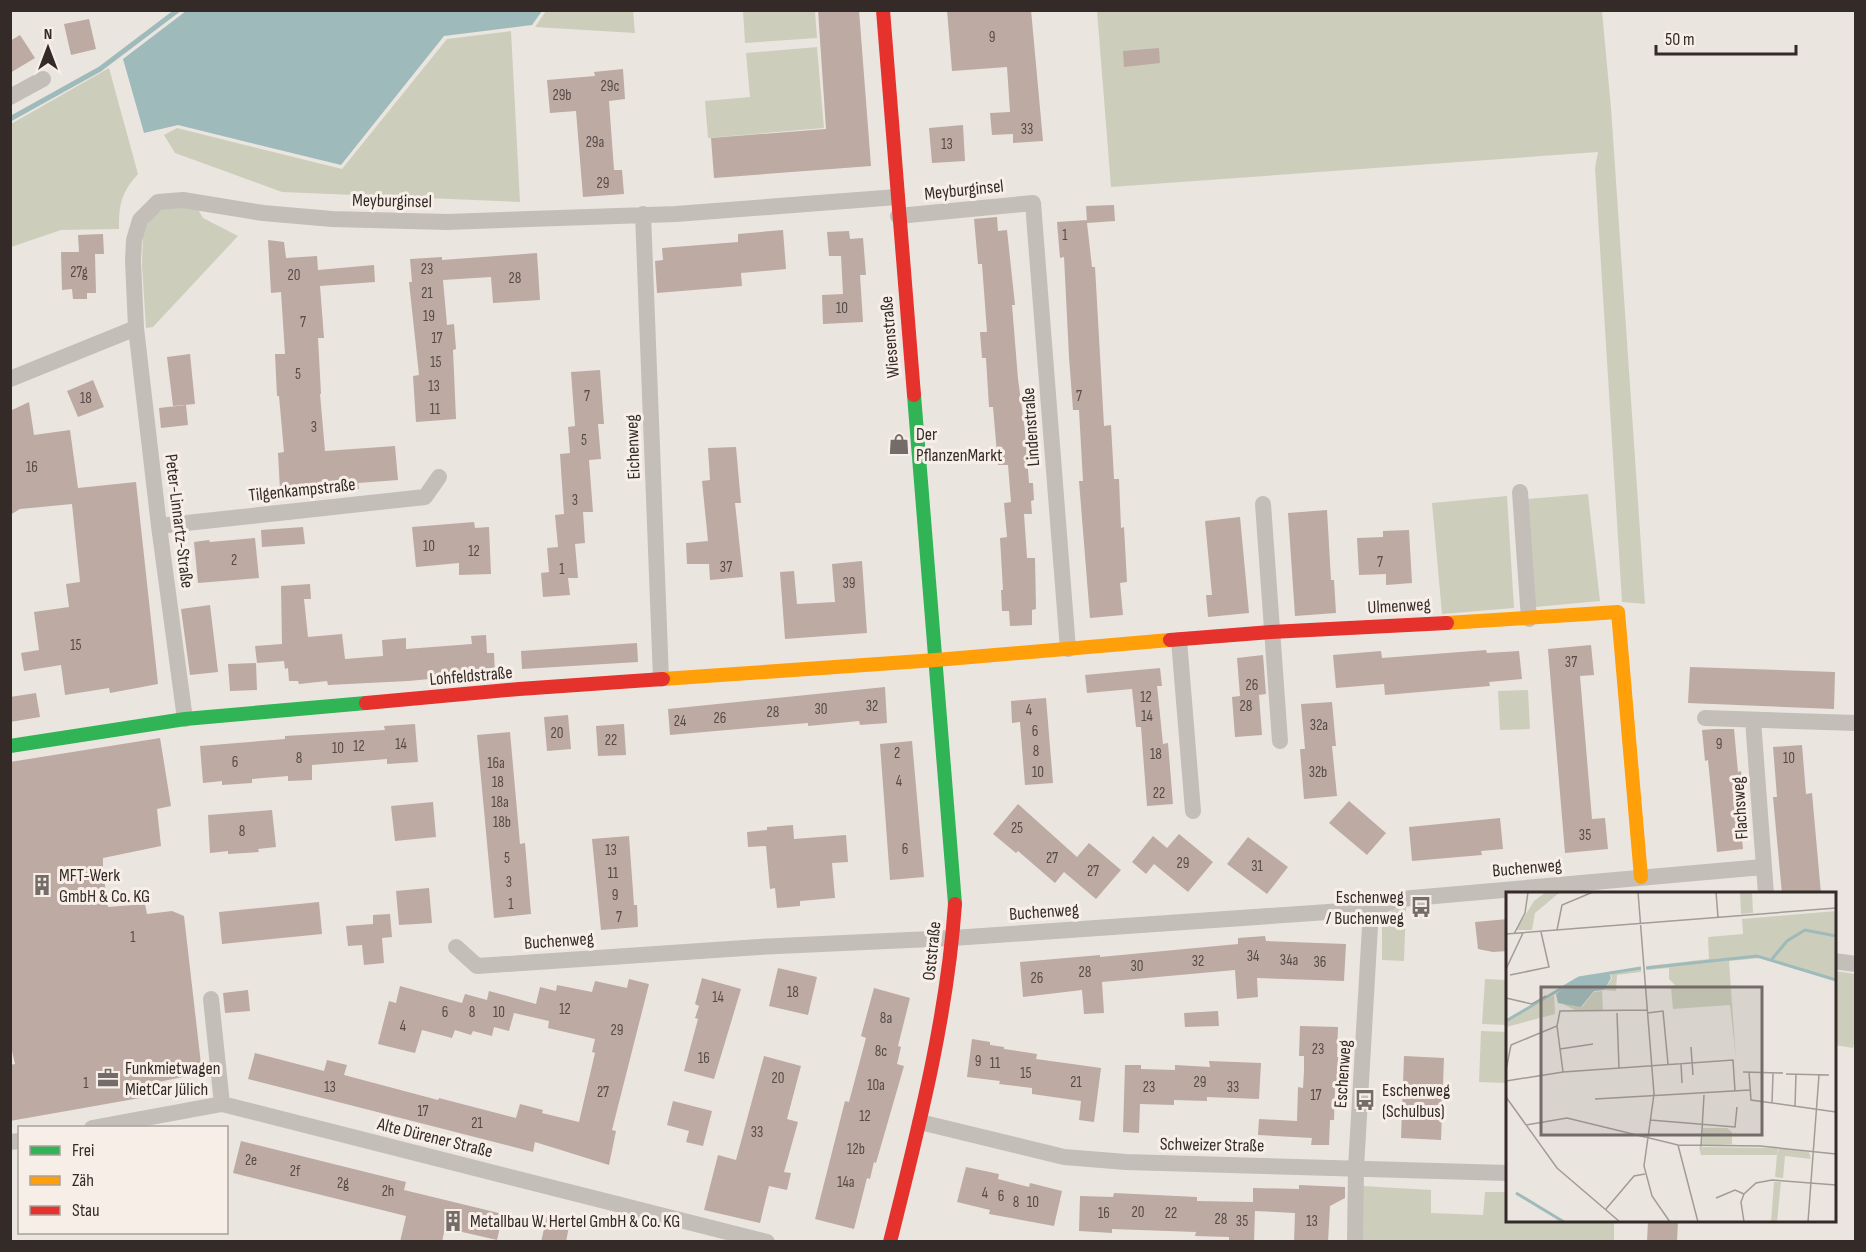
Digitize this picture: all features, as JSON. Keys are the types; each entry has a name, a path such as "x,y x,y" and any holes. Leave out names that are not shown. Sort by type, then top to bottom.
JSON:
{"street":[{"name":"Wiesenstraße","path":"883,10 936,660"},
{"path":"10,97 43,79"},
{"name":"Meyburginsel","path":"136,328 132,261 134,240 140,220 158,202 183,200 263,213 320,218 459,221 643,214 897,197"},
{"name":"Meyburginsel","path":"898,216 1033,203"},
{"name":"Lindenstraße","path":"1033,203 1068,649"},
{"name":"Eichenweg","path":"643,214 661,679"},
{"path":"10,379 136,328"},
{"name":"Peter-Linnartz-Straße","path":"136,328 185,719"},
{"name":"Tilgenkampstraße","path":"159,526 425,497 438,477"},
{"path":"1520,492 1529,619"},
{"path":"1263,504 1280,741"},
{"name":"Ulmenweg","path":"936,660 1271,632 1529,619 1618,612 1641,877"},
{"path":"1179,640 1193,811"},
{"name":"Lohfeldstraße","path":"10,746 185,719 519,689 936,660"},
{"name":"Oststraße","path":"890,1242 920,1122 941,1022 953,938 954,902 936,660"},
{"path":"1705,718 1856,723"},
{"name":"Flachsweg","path":"1753,720 1766,892"},
{"name":"Buchenweg","path":"456,947 477,966 759,947 953,938 1371,909 1401,899 1763,867"},
{"name":"Eschenweg","path":"1355,1242 1356,1168 1371,909"},
{"path":"1836,961 1856,964"},
{"path":"211,999 222,1104"},
{"name":"Alte Dürener Straße","path":"103,1126 222,1104 767,1242"},
{"name":"Schweizer Straße","path":"920,1122 1064,1157 1126,1162 1506,1173"}],"green space":[{"path":"546,11 633,11 635,33 535,27"},
{"path":"743,11 815,11 817,38 745,43"},
{"path":"1097,11 1602,11 1611,108 1645,604 1622,602 1595,168 1598,152 1111,187"},
{"path":"511,31 520,202 282,192 175,153 164,135 177,128 342,169 447,39"},
{"path":"817,47 824,128 708,138 705,101 750,97 746,53"},
{"path":"109,68 138,174 122,199 119,229 61,230 11,247 11,124"},
{"path":"196,206 203,218 238,236 153,327 146,328 142,265 143,230 160,207"},
{"path":"1588,494 1600,601 1535,607 1527,499"},
{"path":"1507,496 1514,608 1442,614 1432,503"},
{"path":"1528,690 1530,729 1500,730 1498,691"},
{"path":"1406,907 1404,961 1382,960 1382,924 1392,910"},
{"path":"1836,971 1855,974 1856,1035 1853,1048 1836,1045"},
{"path":"1485,979 1506,980 1506,1025 1482,1024"},
{"path":"1481,1031 1506,1032 1506,1083 1479,1082"},
{"path":"1363,1186 1431,1190 1431,1213 1483,1215 1485,1192 1506,1192 1506,1222 1614,1222 1614,1241 1361,1242"}],"water":[{"path":"186,11 542,11 532,25 444,36 341,165 178,125 144,133 123,59"}],"building":[{"path":"818,10 859,10 871,166 714,178 711,138 826,129"},
{"path":"947,10 1031,10 1043,141 1013,143 1013,134 992,135 990,113 1010,112 1007,67 952,71"},
{"path":"89,19 96,49 71,55 64,24"},
{"path":"20,35 35,58 10,73 10,41"},
{"path":"1159,48 1160,63 1124,67 1123,51"},
{"path":"623,69 625,99 609,101 614,170 622,170 624,194 583,197 576,111 550,113 547,80 595,76 594,72"},
{"path":"963,125 965,161 932,163 929,128"},
{"path":"1114,205 1115,221 1087,223 1092,267 1095,267 1104,426 1111,425 1114,479 1119,479 1121,528 1124,527 1127,582 1120,583 1123,615 1090,618 1079,481 1083,481 1079,410 1073,410 1064,257 1060,258 1057,222 1087,220 1086,206"},
{"path":"997,217 998,231 1007,230 1015,305 1012,305 1018,379 1029,483 1033,483 1032,514 1024,514 1027,558 1035,558 1036,609 1032,610 1032,625 1010,626 1009,611 1002,611 1000,538 1007,537 1004,503 1011,502 1008,465 998,465 993,407 989,407 986,358 982,358 980,332 987,332 982,264 978,264 974,219"},
{"path":"783,230 786,269 741,273 742,286 657,293 655,261 663,260 662,248 738,242 738,234"},
{"path":"849,231 850,239 863,238 866,275 860,275 863,322 823,324 822,295 843,294 841,256 829,256 827,232"},
{"path":"103,234 104,254 95,254 96,293 87,293 87,299 73,299 72,289 62,290 61,252 79,252 78,235"},
{"path":"268,240 284,242 286,258 317,256 318,270 374,265 375,282 320,286 324,338 318,338 325,451 395,446 398,480 358,483 359,489 342,490 342,486 280,490 278,453 284,452 279,396 277,396 275,354 285,354 281,292 271,293"},
{"path":"537,253 540,300 493,303 491,277 443,280 447,325 454,324 456,419 416,422 413,376 419,375 409,282 412,282 410,259 442,257 442,260"},
{"path":"190,354 195,404 173,406 167,357"},
{"path":"600,370 604,424 598,424 601,459 589,460 593,512 583,512 585,543 575,544 578,578 568,578 570,595 543,597 541,573 549,572 547,548 558,547 555,515 564,514 560,454 570,453 568,427 575,426 571,372"},
{"path":"93,380 104,407 78,417 67,391"},
{"path":"29,402 34,435 70,430 78,488 136,482 158,684 110,693 109,688 65,695 61,665 24,671 21,653 39,650 34,612 69,607 66,584 80,582 72,504 20,509 10,515 10,411"},
{"path":"186,405 188,425 161,428 159,408"},
{"path":"736,447 741,503 735,503 743,577 710,580 709,564 687,564 686,543 708,541 702,481 710,480 708,448"},
{"path":"1327,510 1331,580 1334,580 1336,613 1295,616 1288,513"},
{"path":"1240,517 1249,613 1208,617 1206,595 1212,595 1205,521"},
{"path":"474,522 475,528 489,527 491,574 459,575 459,563 416,567 412,527"},
{"path":"303,527 305,544 262,547 261,530"},
{"path":"1409,530 1412,583 1386,585 1386,574 1359,575 1357,538 1383,537 1383,531"},
{"path":"255,538 259,578 198,583 194,542"},
{"path":"862,561 867,633 785,639 780,572 794,571 797,604 835,602 832,564"},
{"path":"310,584 311,599 304,599 308,637 342,634 345,659 383,656 382,640 406,638 406,649 472,644 471,636 486,635 487,653 494,653 495,673 328,685 327,681 299,684 298,681 289,681 288,668 285,669 284,661 257,663 255,646 282,644 281,586"},
{"path":"210,605 218,672 190,675 181,609"},
{"path":"637,643 638,662 522,669 521,651"},
{"path":"1591,645 1594,675 1580,676 1592,819 1605,818 1608,849 1565,853 1548,649"},
{"path":"1486,650 1487,653 1519,651 1522,679 1489,682 1490,686 1385,695 1384,684 1336,688 1333,655 1381,651 1382,658"},
{"path":"1263,655 1266,694 1259,695 1262,735 1235,737 1232,697 1240,696 1237,658"},
{"path":"256,663 257,690 230,691 228,664"},
{"path":"1690,667 1835,672 1834,709 1688,703"},
{"path":"1160,668 1162,686 1157,686 1163,744 1168,743 1173,804 1147,806 1141,727 1136,727 1132,689 1087,693 1085,675"},
{"path":"885,687 887,723 860,725 859,721 808,726 808,723 670,735 668,709"},
{"path":"36,693 40,717 10,722 10,697"},
{"path":"1046,698 1053,783 1025,785 1020,722 1012,723 1011,701"},
{"path":"1332,702 1336,746 1332,746 1337,796 1304,799 1300,749 1305,749 1301,704"},
{"path":"568,715 571,749 547,751 544,717"},
{"path":"415,724 418,762 387,764 387,759 312,765 312,780 288,781 288,776 252,779 252,783 222,785 222,781 203,783 200,746 285,739 285,736 385,730 384,726"},
{"path":"624,724 626,755 598,756 596,726"},
{"path":"1734,729 1738,772 1741,771 1744,802 1738,802 1743,849 1717,852 1708,760 1705,761 1702,730"},
{"path":"510,732 520,844 525,843 531,914 494,918 477,735"},
{"path":"160,738 171,806 157,809 161,846 103,858 103,871 108,907 145,904 147,914 172,911 184,916 202,1073 139,1086 140,1098 10,1121 10,1065 15,1064 10,1042 10,762"},
{"path":"912,741 924,877 890,880 880,744"},
{"path":"1802,745 1806,794 1812,793 1821,892 1782,892 1773,797 1777,797 1773,747"},
{"path":"1349,801 1386,833 1367,855 1329,823"},
{"path":"433,802 436,837 395,841 391,806"},
{"path":"1018,804 1077,857 1089,843 1121,870 1096,899 1064,872 1055,883 1018,851 1016,853 993,834"},
{"path":"272,810 276,847 258,849 259,852 210,853 208,815"},
{"path":"1500,818 1503,849 1481,851 1482,855 1412,861 1409,827"},
{"path":"793,825 794,839 846,835 848,862 832,863 835,898 800,901 800,906 777,908 775,888 770,889 766,846 748,847 747,832 767,830 767,827"},
{"path":"1179,834 1213,862 1188,892 1154,864 1146,874 1132,862 1153,836 1167,848"},
{"path":"629,836 634,905 637,905 638,927 601,930 592,839"},
{"path":"1248,837 1288,867 1267,894 1227,864"},
{"path":"429,888 432,923 399,925 396,891"},
{"path":"319,902 322,934 222,944 219,912"},
{"path":"390,914 392,937 382,938 384,963 364,965 362,945 348,946 346,926 373,924 373,915"},
{"path":"1506,919 1506,951 1493,952 1478,949 1475,922"},
{"path":"1265,936 1266,941 1346,944 1344,981 1257,978 1258,997 1237,999 1235,970 1102,982 1104,1013 1084,1014 1082,990 1023,997 1020,962 1238,944 1238,938"},
{"path":"778,968 817,977 808,1015 769,1006"},
{"path":"702,978 741,989 714,1079 684,1071 698,1019 695,1018 699,1006 695,1004"},
{"path":"629,979 649,984 612,1130 616,1131 609,1165 535,1142 533,1152 248,1079 255,1053 324,1071 327,1060 347,1065 344,1075 438,1100 439,1098 516,1118 520,1104 543,1110 542,1113 579,1122 595,1053 592,1052 595,1039 548,1028 549,1021 514,1013 509,1031 494,1027 492,1036 473,1031 471,1035 455,1030 452,1038 422,1030 415,1053 378,1044 389,1001 396,1003 400,986 462,1003 465,994 487,1000 489,991 536,1004 540,987 556,991 557,985 592,992 595,981 627,988"},
{"path":"874,988 910,998 898,1046 901,1047 897,1064 904,1066 876,1163 874,1162 870,1179 867,1178 854,1229 815,1219 845,1101 849,1102 866,1038 861,1036"},
{"path":"248,990 250,1011 225,1013 223,993"},
{"path":"1218,1011 1219,1026 1185,1027 1184,1013"},
{"path":"1300,1026 1338,1027 1337,1057 1343,1057 1342,1088 1335,1088 1334,1120 1330,1120 1329,1145 1311,1145 1312,1138 1258,1135 1259,1119 1297,1121 1298,1087 1303,1088 1304,1071 1304,1056 1299,1056"},
{"path":"972,1039 990,1042 990,1045 1004,1047 1004,1049 1037,1054 1036,1059 1101,1068 1094,1122 1079,1120 1081,1101 1032,1094 1032,1088 967,1077"},
{"path":"764,1056 801,1066 787,1119 798,1122 784,1172 791,1173 787,1190 769,1186 760,1223 704,1210 718,1155 736,1160"},
{"path":"1404,1056 1444,1058 1441,1140 1401,1138"},
{"path":"1209,1061 1261,1063 1259,1099 1207,1097 1207,1101 1174,1100 1174,1105 1140,1104 1139,1133 1123,1132 1125,1065 1141,1065 1141,1069 1175,1070 1175,1065 1210,1067"},
{"path":"673,1101 712,1111 703,1146 686,1142 689,1131 667,1125"},
{"path":"241,1141 406,1182 404,1190 503,1214 497,1240 445,1228 442,1242 400,1242 406,1216 233,1173"},
{"path":"966,1167 999,1174 998,1179 1029,1187 1030,1183 1062,1191 1054,1226 989,1214 990,1210 957,1202"},
{"path":"1299,1185 1345,1187 1345,1198 1330,1206 1328,1242 1294,1242 1295,1213 1255,1211 1254,1242 1229,1242 1229,1237 1195,1236 1196,1232 1112,1229 1112,1233 1079,1231 1080,1196 1113,1197 1114,1193 1197,1197 1197,1201 1253,1202 1253,1188 1299,1189"},
{"path":"547,1216 570,1221 566,1242 541,1242"},
{"path":"1648,1222 1678,1222 1677,1242 1647,1242"}],"waterway":[{"path":"10,119 100,69 178,10"}],"traffic: fast":[{"path":"914,395 955,904"},
{"path":"10,746 185,719 366,703"}],"traffic: slow":[{"path":"1447,623 1618,612 1641,877"},
{"path":"663,679 936,660 1170,640"}],"traffic: jam":[{"path":"883,10 914,395"},
{"path":"1170,640 1447,623"},
{"path":"366,703 663,679"},
{"path":"890,1242 930,1074 945,990 955,904"}],"place":[{"name":"Der PflanzenMarkt","path":"899,444"},
{"name":"MFT-Werk GmbH & Co. KG","path":"42,885"},
{"name":"Eschenweg / Buchenweg","path":"1421,907"},
{"name":"Funkmietwagen MietCar Jülich","path":"108,1078"},
{"name":"Eschenweg (Schulbus)","path":"1365,1100"},
{"name":"Metallbau W. Hertel GmbH & Co. KG","path":"453,1221"}]}
